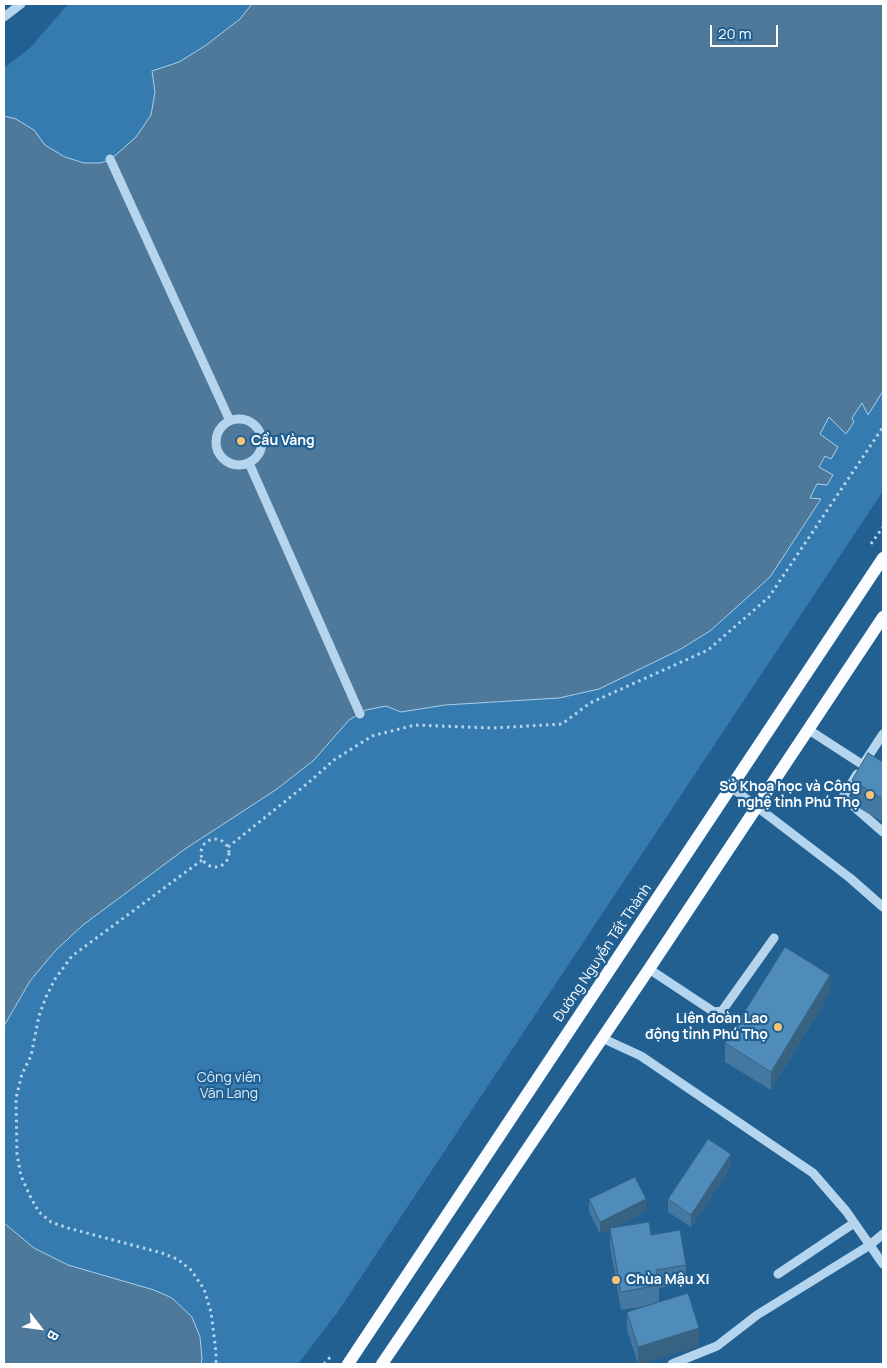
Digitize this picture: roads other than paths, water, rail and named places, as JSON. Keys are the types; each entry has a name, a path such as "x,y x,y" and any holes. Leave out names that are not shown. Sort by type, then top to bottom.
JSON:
{"main road":[{"name":"Đường Nguyễn Tất Thành","path":"348,1364 883,558"},
{"path":"382,1364 758,807 883,617"}],"street":[{"path":"4,16 21,4"},
{"path":"110,159 230,421"},
{"path":"246,420 258,429 262,444 260,452 249,463 235,465 228,463 219,452 217,445 219,431 230,421 246,420"},
{"path":"249,463 360,714"},
{"path":"809,730 863,765"},
{"path":"883,734 843,797 883,832"},
{"path":"731,787 850,878 883,907"},
{"path":"649,969 714,1012 722,1011 774,938"},
{"path":"602,1038 641,1056 813,1173 854,1223 883,1264"},
{"path":"778,1274 854,1223"},
{"path":"672,1364 717,1346 757,1315 870,1245 883,1234"}],"place":[{"name":"Cầu Vàng","path":"241,441"},
{"name":"Sở Khoa học và Công nghệ tỉnh Phú Thọ","path":"870,795"},
{"name":"Liên đoàn Lao động tỉnh Phú Thọ","path":"778,1027"},
{"name":"Chùa Mậu Xi","path":"616,1280"}],"park label":[{"name":"Công viên Văn Lang","path":"229,1086"}]}
